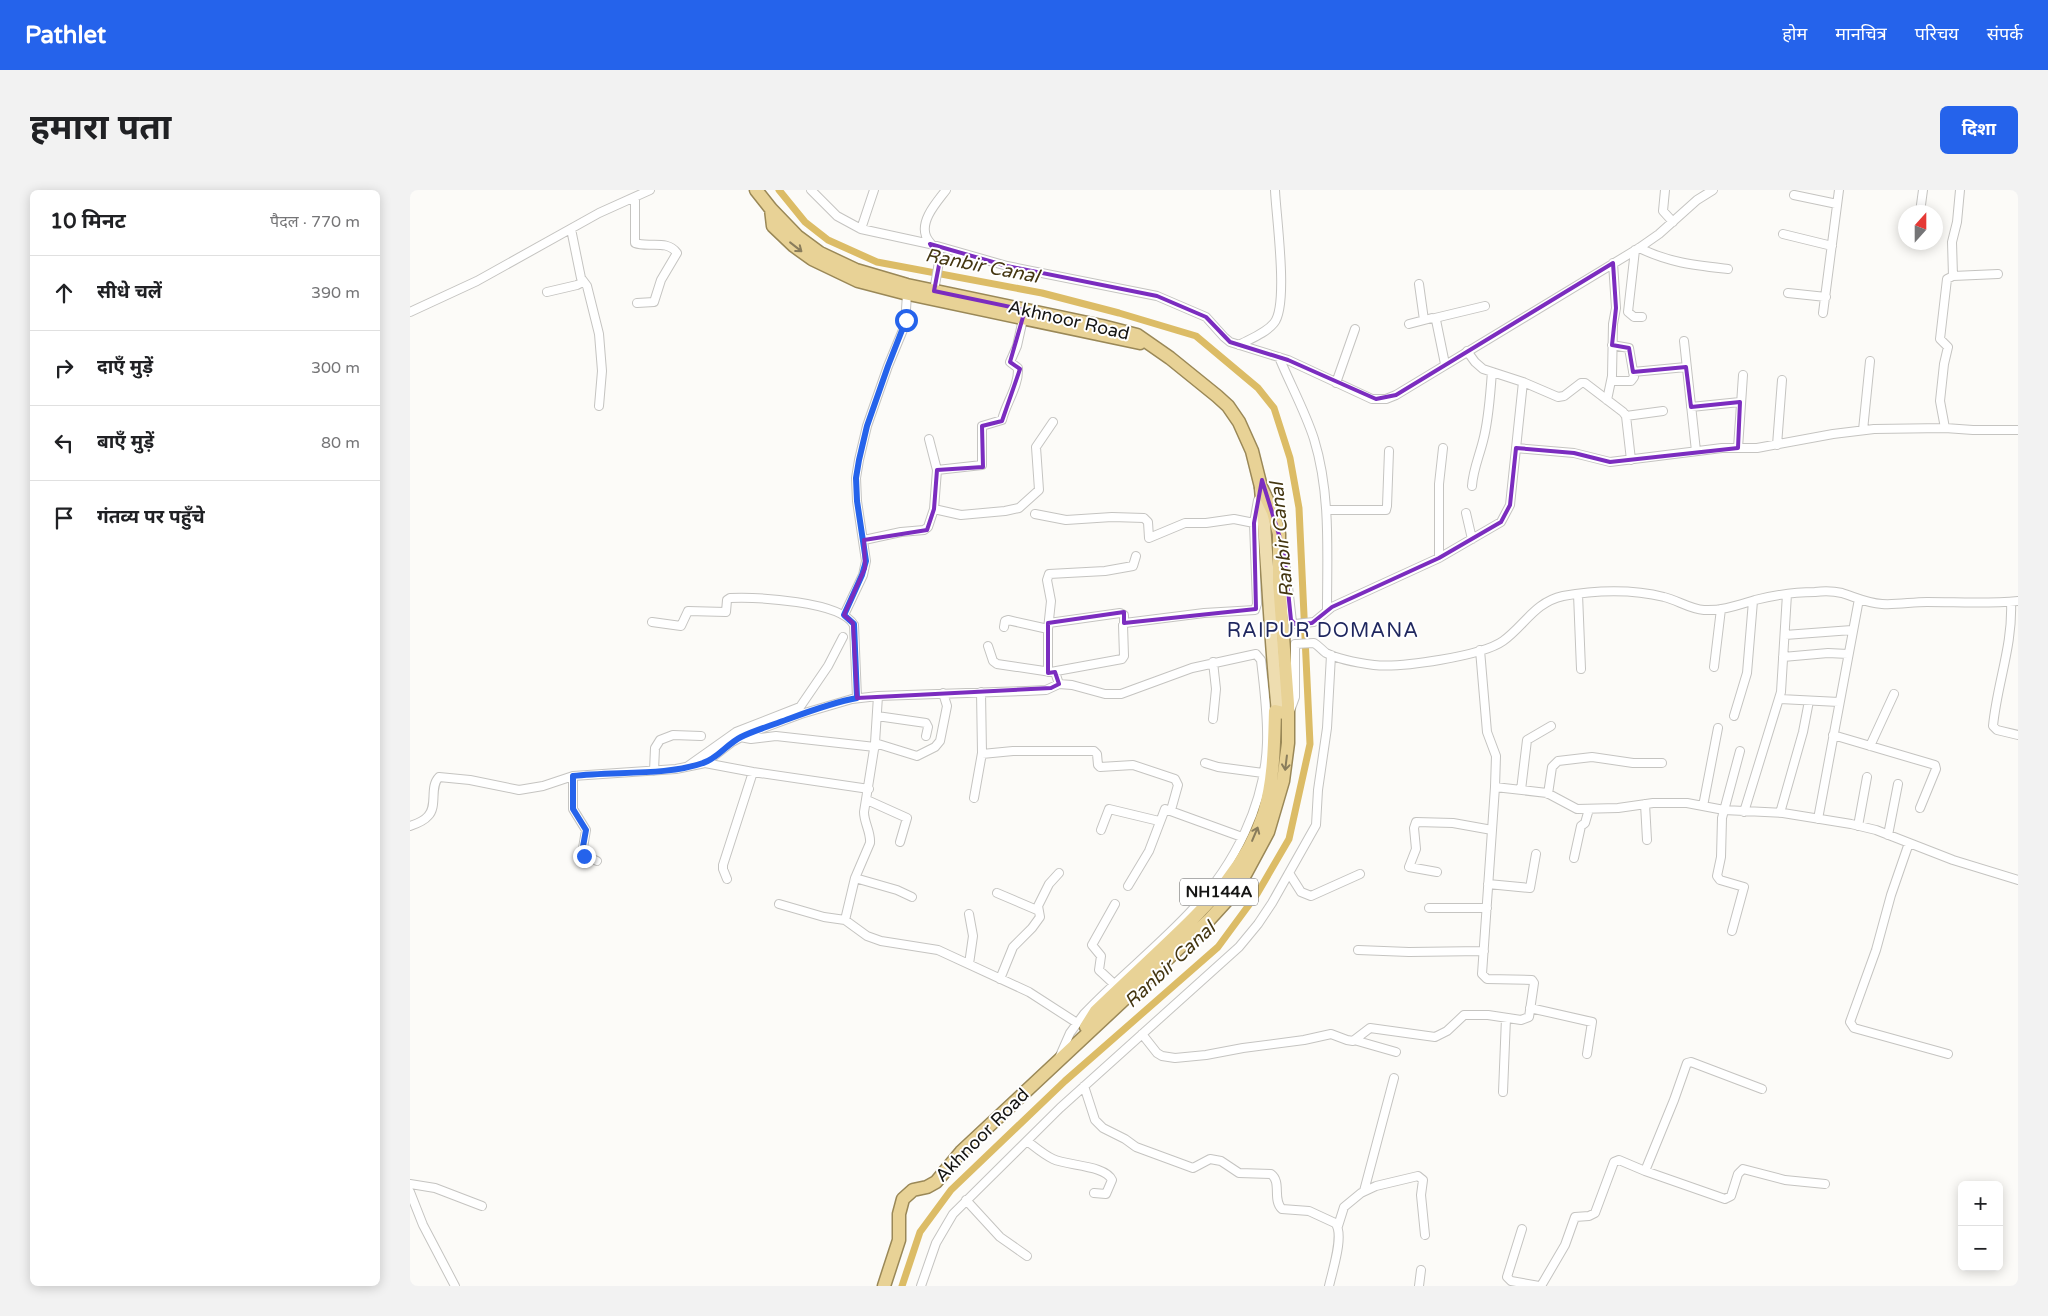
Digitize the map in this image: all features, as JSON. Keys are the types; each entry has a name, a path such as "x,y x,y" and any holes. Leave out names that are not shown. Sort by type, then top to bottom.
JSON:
{"highway":[{"name":"NH144A","path":"756,190 770,208"},
{"name":"Akhnoor Road","path":"770,208 797,236 820,253 831,260 867,274 935,286 1102,326 1137,335 1150,343 1228,406 1239,422 1248,441 1261,487 1276,522 1279,541 1284,648 1283,713 1286,768 1277,806 1261,847 1230,897 1209,920 961,1152 936,1182 927,1187 913,1190 903,1199 899,1214 899,1240 884,1286"},
{"path":"770,208 773,226 812,260 858,281 907,294 1136,343 1150,343"}],"main road":[{"path":"1261,487 1267,557 1270,637 1283,713"}],"street":[{"path":"410,312 477,281 635,200 650,190"},
{"path":"811,190 837,216 861,229 930,244 1006,266 1158,296 1206,317 1224,337 1239,345 1279,357 1372,399 1396,395 1581,284 1659,234 1697,200 1713,190"},
{"path":"861,229 874,190"},
{"path":"935,286 940,260 938,252 930,244 926,236 925,224 936,202 946,190"},
{"path":"1239,345 1271,326 1278,316 1280,309 1281,278 1275,190"},
{"path":"1666,190 1663,211 1672,222"},
{"path":"1824,313 1839,190"},
{"path":"1921,205 1923,190"},
{"path":"1953,276 1952,242 1957,222 1960,190"},
{"path":"1794,195 1838,204"},
{"path":"635,200 635,242 661,244 675,250 677,253 661,280 654,302 637,303"},
{"path":"572,232 583,282 587,286 600,341 602,371 599,406"},
{"path":"1783,234 1832,246"},
{"path":"1637,249 1678,263 1728,269"},
{"path":"1637,249 1628,312 1634,317 1642,317"},
{"path":"1607,400 1611,381 1616,308 1613,263"},
{"path":"1946,428 1940,401 1948,347 1940,339 1946,284 1949,277 1953,276 1998,274"},
{"path":"547,292 583,282"},
{"path":"1419,284 1424,320"},
{"path":"1788,293 1826,297"},
{"path":"844,615 865,568 864,540 857,501 856,478 859,460 865,433 905,324 907,294"},
{"path":"1409,324 1485,306"},
{"path":"937,470 982,465 982,426 1002,420 1004,409 1016,381 1018,368 1010,362 1017,346 1023,318"},
{"path":"1435,318 1445,364"},
{"path":"1336,383 1355,328"},
{"path":"1684,341 1696,451"},
{"path":"1611,381 1633,380 1629,348 1612,345"},
{"path":"1467,351 1479,366 1560,398 1583,383 1626,416 1631,460"},
{"path":"1279,357 1313,438 1324,487 1327,510 1327,610"},
{"path":"1863,430 1870,361"},
{"path":"1633,372 1686,366"},
{"path":"1472,486 1474,468 1486,427 1492,372"},
{"path":"1738,448 1743,375"},
{"path":"1777,445 1782,380"},
{"path":"1279,541 1285,556 1291,620 1294,624 1312,623 1327,610 1438,558 1502,522 1509,510 1523,382"},
{"path":"1691,407 1740,402"},
{"path":"1626,416 1663,411"},
{"path":"934,510 966,515 1005,511 1021,506 1039,490 1036,447 1053,422"},
{"path":"1516,448 1574,453 1610,462 1696,451 1757,448 1863,430 1946,428 2018,430"},
{"path":"864,540 926,529 930,525 934,510 937,470 929,438"},
{"path":"1438,558 1438,484 1443,448"},
{"path":"1327,510 1386,510 1389,451"},
{"path":"1124,623 1204,613 1255,610 1258,604 1254,523 1261,487"},
{"path":"1035,514 1066,520 1119,517 1144,518 1148,522 1149,538 1185,523 1206,523 1234,519 1254,523"},
{"path":"1466,514 1472,539"},
{"path":"1059,684 1052,672 1048,626 1051,597 1047,580 1049,574 1105,572 1134,566 1136,556"},
{"path":"1283,713 1295,697 1294,647 1297,644 1312,643 1332,655 1360,663 1381,666 1431,661 1480,650 1503,641 1542,604 1578,594 1624,592 1653,594 1701,610 1721,609 1787,594 1829,592 1841,593 1883,604 2014,602 2010,636 1993,726 1997,730 2018,735"},
{"path":"1578,594 1581,669"},
{"path":"1744,812 1780,699 1787,594"},
{"path":"652,622 681,626 688,611 725,612 727,599 740,597 802,603 844,615 854,624 857,698"},
{"path":"1818,819 1859,599"},
{"path":"1734,716 1747,673 1753,601"},
{"path":"1714,667 1721,609"},
{"path":"988,646 993,661 997,664 1052,672 1123,659 1124,616 1121,613 1048,626 1008,620 1005,622 1004,627"},
{"path":"1785,635 1852,630"},
{"path":"687,766 736,732 800,707 828,666 843,637"},
{"path":"1354,1040 1370,1028 1435,1037 1447,1031 1464,1015 1488,1015 1521,1020 1528,1018 1533,982 1530,980 1485,978 1482,974 1496,756 1487,732 1480,650"},
{"path":"705,763 740,738 801,714 857,698 1046,690 1059,684 1105,694 1121,694 1178,672 1213,662 1253,654 1260,657 1267,726 1263,773 1257,801 1242,837 1224,868 1193,909 1114,984 1077,1023 1063,1046 1058,1060"},
{"path":"1784,657 1848,654"},
{"path":"921,1286 936,1243 953,1214 966,1200 1084,1086 1239,947 1258,924 1316,825 1318,790 1327,728 1332,655"},
{"path":"1213,662 1216,689 1213,719"},
{"path":"974,798 982,754 981,692"},
{"path":"740,738 751,739 776,736 875,745 917,756 935,747 940,739 947,706 943,693"},
{"path":"1870,746 1894,694"},
{"path":"845,920 855,878 870,843 870,834 864,819 875,745 878,696"},
{"path":"1780,699 1839,702"},
{"path":"1780,813 1800,745 1809,701"},
{"path":"877,716 926,723 928,727 926,736"},
{"path":"1521,790 1527,740 1551,726"},
{"path":"1703,806 1718,728"},
{"path":"654,771 655,748 660,740 673,735 701,736"},
{"path":"1833,735 1935,764 1936,768 1920,808"},
{"path":"982,754 1013,751 1094,751 1097,754 1100,767 1138,766 1175,779 1178,785 1171,810"},
{"path":"1732,931 1745,888 1720,880 1717,876 1720,857 1721,821 1740,751"},
{"path":"1548,794 1552,767 1558,761 1592,757 1633,763 1662,763"},
{"path":"410,826 430,815 433,807 435,781 439,777 470,780 519,790 543,786 573,776 601,772 654,771 705,763 869,789"},
{"path":"1205,763 1218,767 1263,773"},
{"path":"726,879 723,865 753,772"},
{"path":"573,776 573,809 586,830 582,854 597,860"},
{"path":"1858,826 1868,777"},
{"path":"1888,834 1898,784"},
{"path":"1495,786 1548,794 1572,807 1589,809 1671,802 1724,810 1780,813 1858,826 1888,834 1953,860 2018,880"},
{"path":"867,800 906,818 900,842"},
{"path":"1645,804 1647,840"},
{"path":"1100,830 1108,809 1159,821"},
{"path":"1574,858 1581,826 1586,824 1589,809"},
{"path":"1128,886 1148,851 1165,810 1171,810 1242,837"},
{"path":"1437,872 1409,867 1416,849 1414,828 1416,822 1453,824 1492,830"},
{"path":"1909,843 1891,895 1876,950 1850,1022 1854,1028 1948,1054"},
{"path":"1488,884 1530,888 1536,854"},
{"path":"1289,872 1301,892 1311,896 1360,874"},
{"path":"1037,910 1049,884 1059,873"},
{"path":"855,878 897,890 912,897"},
{"path":"997,893 1037,910 1040,917 1013,947 1000,979"},
{"path":"779,904 824,917 845,920 876,940 891,944 934,948 1039,998 1077,1023"},
{"path":"1114,984 1099,970 1101,956 1092,945 1115,904"},
{"path":"1429,908 1487,908"},
{"path":"968,914 973,936 969,964"},
{"path":"1358,950 1409,952 1484,951"},
{"path":"1530,1008 1592,1022 1588,1054"},
{"path":"1503,1092 1506,1018"},
{"path":"1142,1034 1157,1053 1162,1056 1175,1058 1206,1056 1331,1034 1347,1040 1354,1040 1396,1052"},
{"path":"1645,1171 1687,1063 1691,1062 1762,1089"},
{"path":"1364,1191 1394,1078"},
{"path":"1084,1086 1098,1125 1136,1147 1193,1168 1196,1168 1206,1159 1210,1159 1221,1161 1239,1173 1247,1175 1271,1174 1276,1179 1277,1203 1282,1209 1309,1211 1328,1218 1338,1226"},
{"path":"1027,1141 1055,1160 1095,1169 1109,1176 1112,1180 1106,1194 1094,1193"},
{"path":"1522,1229 1507,1277 1511,1281 1540,1286 1565,1245 1575,1217 1578,1215 1589,1216 1595,1213 1614,1162 1619,1160 1725,1199 1731,1196 1738,1174 1743,1169 1785,1180 1826,1184"},
{"path":"1329,1286 1336,1259 1338,1226 1344,1207 1364,1191 1414,1176 1421,1177 1423,1180 1421,1195 1425,1236"},
{"path":"410,1184 435,1188 482,1206"},
{"path":"410,1197 422,1225 456,1286"},
{"path":"966,1200 1000,1237 1028,1256"},
{"path":"1419,1286 1422,1270"}],"highlighted area":[{"path":"930,244 1007,266 1157,296 1206,317 1230,342 1288,360 1376,399 1396,395 1613,263 1616,308 1612,345 1629,348 1633,372 1686,367 1691,407 1740,402 1738,448 1610,462 1574,453 1516,448 1510,505 1501,522 1439,558 1332,607 1312,623 1295,624 1291,620 1284,551 1262,480 1254,523 1256,609 1124,623 1124,612 1048,623 1048,673 1055,672 1059,684 1051,688 857,698 853,623 844,615 865,568 864,540 927,530 934,509 937,470 983,467 982,426 1002,421 1020,369 1010,362 1025,310 934,291 940,260"}],"waterway":[{"name":"Ranbir Canal","path":"779,190 805,222 828,240 877,262 1042,293 1196,336 1258,388 1274,408 1290,458 1299,508 1310,744 1289,839 1257,894 1218,947 1065,1081 951,1190 920,1232 902,1286"}],"district":[{"name":"RAIPUR DOMANA","path":"1323,631"}],"route":[{"path":"584,856 582,852 586,830 573,809 573,776 601,772 666,770 705,763 732,742 747,734 801,714 857,698 854,624 844,615 865,568 866,561 857,501 856,478 867,426 906,320"}]}
